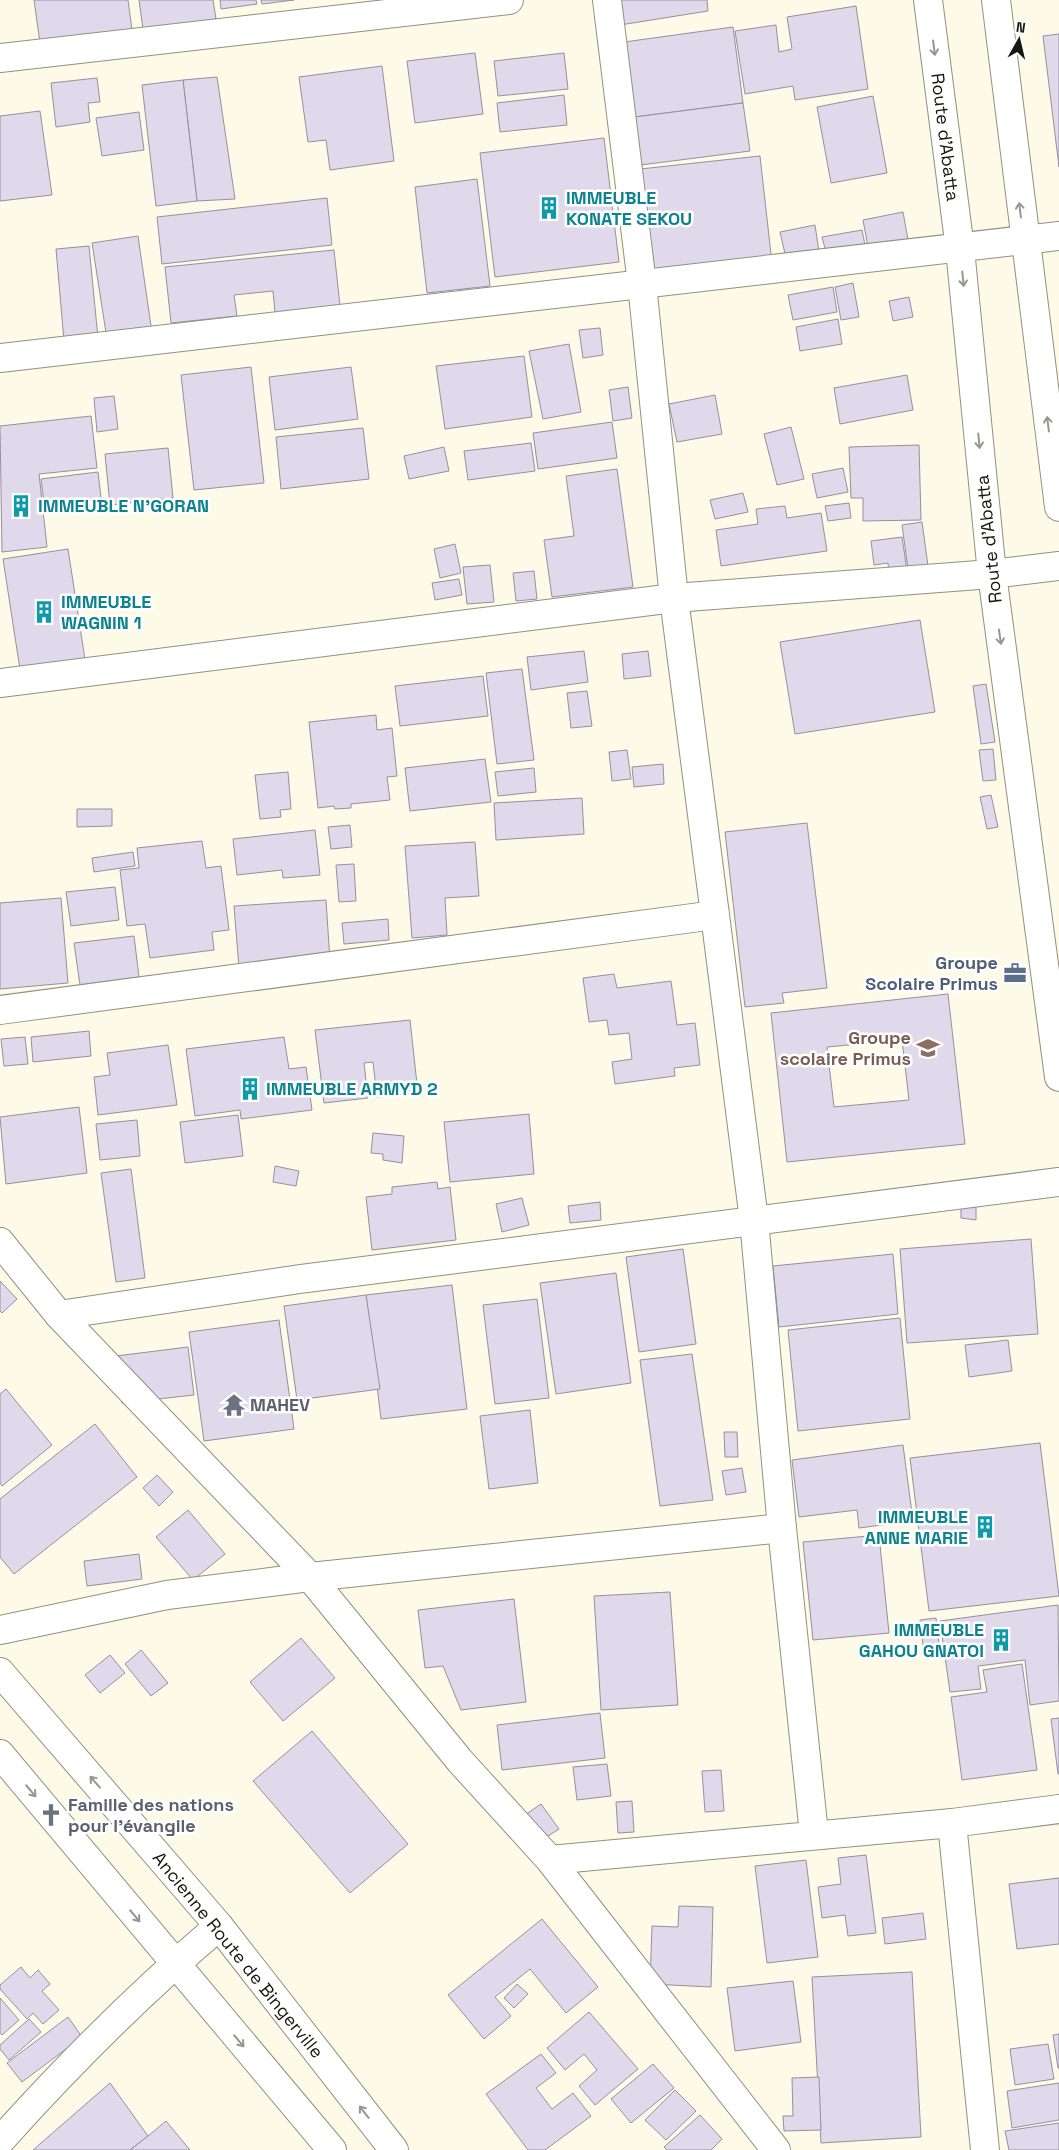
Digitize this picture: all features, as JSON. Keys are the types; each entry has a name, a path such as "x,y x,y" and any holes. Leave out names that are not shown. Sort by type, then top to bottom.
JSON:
{"street":[{"path":"0,58 509,0"},
{"path":"607,0 642,284 674,598 754,1220 782,1528 814,1834"},
{"name":"Route d'Abatta","path":"928,0 960,248 992,574 1059,1078"},
{"path":"996,0 1024,241 1059,507"},
{"path":"0,358 1059,236"},
{"path":"0,683 674,598 992,574 1059,566"},
{"path":"0,1010 715,915"},
{"path":"58,1315 300,1279 1059,1182"},
{"path":"0,1242 58,1315 310,1577 460,1760 550,1860 776,2150"},
{"path":"0,1630 167,1595 310,1577 782,1528"},
{"name":"Ancienne Route de Bingerville","path":"0,1672 219,1926 394,2150"},
{"path":"0,1754 174,1964 332,2150"},
{"path":"550,1860 814,1834 952,1823 1059,1809"},
{"path":"952,1823 985,2150"},
{"path":"0,2141 36,2101 174,1964 219,1926"}],"building":[{"path":"34,0 128,0 132,30 40,43"},
{"path":"139,0 213,0 216,19 143,29"},
{"path":"220,0 256,0 257,4 221,9"},
{"path":"261,0 294,0 262,4"},
{"path":"617,0 707,0 708,11 620,25"},
{"path":"856,6 868,89 795,100 793,86 745,94 735,31 776,25 779,52 792,49 787,17"},
{"path":"733,27 743,103 627,118 617,43"},
{"path":"1059,34 1059,167 1043,36"},
{"path":"475,53 483,114 415,123 407,61"},
{"path":"564,53 568,89 498,96 494,61"},
{"path":"382,66 394,161 330,170 326,140 308,142 299,77"},
{"path":"217,77 235,199 197,201 183,80"},
{"path":"97,78 100,102 88,103 90,122 56,127 51,83"},
{"path":"183,80 197,201 156,206 142,85"},
{"path":"564,95 567,125 500,132 497,103"},
{"path":"873,96 887,173 831,183 817,107"},
{"path":"743,103 750,151 633,166 627,118"},
{"path":"40,111 52,195 0,201 0,116"},
{"path":"139,112 144,150 102,156 96,118"},
{"name":"IMMEUBLE KONATE SEKOU","path":"604,138 619,262 495,277 480,153"},
{"path":"760,156 772,263 643,277 631,170"},
{"path":"477,179 490,286 427,293 415,187"},
{"path":"327,198 332,245 162,264 157,217"},
{"path":"903,212 908,240 868,247 863,220"},
{"path":"815,225 819,252 786,258 780,232"},
{"path":"862,230 865,245 826,252 822,237"},
{"path":"138,236 152,333 107,339 92,243"},
{"path":"89,246 98,338 64,341 56,249"},
{"path":"334,250 340,306 275,313 273,291 234,295 237,316 171,323 165,267"},
{"path":"853,283 859,317 841,320 835,287"},
{"path":"833,287 837,312 793,320 788,295"},
{"path":"909,297 913,317 893,321 889,301"},
{"path":"838,319 842,344 800,351 796,327"},
{"path":"600,328 603,355 583,358 579,330"},
{"path":"569,344 581,412 543,419 529,351"},
{"path":"524,356 532,417 445,429 436,366"},
{"path":"251,367 264,483 194,490 181,375"},
{"path":"351,367 358,419 275,430 269,377"},
{"path":"907,375 913,410 840,424 834,388"},
{"path":"628,387 632,418 613,421 609,390"},
{"path":"715,395 722,434 677,442 669,404"},
{"path":"114,396 118,429 97,432 94,398"},
{"name":"IMMEUBLE N'GORAN","path":"91,416 97,468 39,474 47,547 2,552 0,426"},
{"path":"612,422 617,458 538,469 533,433"},
{"path":"791,427 804,479 777,485 764,434"},
{"path":"363,428 369,479 281,489 276,437"},
{"path":"531,443 535,471 468,480 464,451"},
{"path":"919,445 921,520 863,521 863,498 851,498 849,447"},
{"path":"444,447 449,471 409,479 404,456"},
{"path":"168,448 173,498 110,505 105,454"},
{"path":"843,468 848,492 817,498 812,474"},
{"path":"617,469 633,587 552,597 544,540 574,536 566,476"},
{"path":"98,472 102,506 45,512 41,479"},
{"path":"743,493 748,512 715,519 710,500"},
{"path":"849,503 851,518 828,521 825,506"},
{"path":"785,506 787,518 821,513 827,551 721,566 716,530 758,524 756,509"},
{"path":"922,522 928,566 908,569 902,525"},
{"path":"902,537 907,571 889,573 888,563 874,565 871,541"},
{"path":"455,544 461,573 440,578 434,549"},
{"name":"IMMEUBLE WAGNIN 1","path":"68,549 86,666 21,676 3,559"},
{"path":"490,565 494,602 467,604 463,567"},
{"path":"534,571 537,599 516,601 513,573"},
{"path":"459,579 462,595 435,600 432,583"},
{"path":"920,620 935,712 795,734 780,642"},
{"path":"584,651 588,682 531,690 527,657"},
{"path":"648,651 651,676 624,679 622,654"},
{"path":"522,669 534,760 497,764 486,673"},
{"path":"483,676 488,716 400,726 395,686"},
{"path":"986,684 995,742 981,744 973,686"},
{"path":"587,691 592,726 571,728 567,693"},
{"path":"376,715 377,730 392,728 397,776 387,777 390,800 351,804 351,808 335,809 334,806 318,808 309,722"},
{"path":"993,749 996,780 983,781 979,750"},
{"path":"627,750 631,779 612,781 609,752"},
{"path":"485,759 491,802 410,811 405,768"},
{"path":"663,764 664,784 634,787 632,767"},
{"path":"534,768 536,792 498,796 495,772"},
{"path":"288,772 291,809 280,810 281,817 260,819 255,775"},
{"path":"991,795 998,827 987,829 980,797"},
{"path":"582,798 584,834 496,840 494,803"},
{"path":"77,809 112,809 112,826 77,827"},
{"path":"807,823 827,988 782,993 784,1003 745,1007 725,832"},
{"path":"350,825 352,847 331,849 328,827"},
{"path":"315,830 320,875 283,878 282,870 237,875 233,839"},
{"path":"202,841 206,868 221,866 229,930 212,932 214,950 150,958 145,924 127,926 120,870 139,868 137,848"},
{"path":"475,842 479,896 445,898 447,935 412,938 405,846"},
{"path":"133,852 135,866 94,872 92,858"},
{"path":"354,864 356,901 339,902 336,865"},
{"path":"115,887 119,920 71,926 66,892"},
{"path":"61,898 68,983 0,989 0,903"},
{"path":"326,900 330,961 239,968 234,906"},
{"path":"388,919 389,940 344,944 342,923"},
{"path":"134,936 139,977 80,985 74,943"},
{"path":"614,974 617,988 671,981 677,1025 695,1023 700,1065 674,1068 675,1076 615,1084 612,1062 632,1059 629,1033 609,1035 607,1020 589,1022 583,978"},
{"path":"948,994 965,1144 787,1162 771,1013","holes":["902,1040 909,1100 834,1107 827,1047"]},
{"path":"410,1020 418,1093 377,1097 373,1062 364,1063 368,1098 324,1103 315,1030"},
{"path":"89,1031 91,1056 33,1062 31,1037"},
{"path":"25,1037 28,1064 4,1066 1,1039"},
{"name":"IMMEUBLE ARMYD 2","path":"284,1037 289,1069 306,1067 312,1110 241,1119 240,1110 195,1116 186,1049"},
{"path":"168,1045 177,1105 98,1115 94,1077 110,1075 107,1053"},
{"path":"79,1107 87,1173 6,1184 0,1117"},
{"path":"529,1114 534,1174 450,1182 444,1122"},
{"path":"238,1115 243,1156 185,1163 180,1122"},
{"path":"137,1120 140,1156 100,1160 96,1124"},
{"path":"373,1133 404,1136 402,1163 383,1160 383,1154 371,1153"},
{"path":"275,1166 299,1171 296,1186 273,1182"},
{"path":"131,1169 145,1278 116,1282 101,1173"},
{"path":"437,1182 438,1189 450,1187 456,1240 372,1250 366,1197 392,1194 392,1187"},
{"path":"522,1198 529,1225 502,1232 496,1204"},
{"path":"600,1202 601,1220 570,1223 568,1206"},
{"path":"961,1205 976,1207 976,1220 961,1218"},
{"path":"1031,1239 1038,1334 907,1343 900,1249"},
{"path":"683,1249 696,1344 639,1352 626,1257"},
{"path":"893,1254 898,1314 779,1327 773,1266"},
{"path":"616,1273 631,1383 556,1394 540,1283"},
{"path":"0,1281 17,1299 2,1313 0,1311"},
{"path":"452,1285 467,1409 381,1419 366,1295"},
{"path":"366,1295 380,1389 297,1400 284,1306"},
{"path":"537,1299 549,1398 495,1404 483,1305"},
{"path":"900,1318 910,1419 798,1431 788,1330"},
{"path":"279,1320 294,1429 204,1441 189,1332"},
{"path":"1008,1340 1012,1371 969,1377 965,1345"},
{"path":"188,1347 194,1395 122,1403 116,1356"},
{"path":"692,1354 713,1500 660,1506 640,1360"},
{"path":"6,1389 52,1445 2,1486 0,1483 0,1394"},
{"path":"530,1410 538,1483 489,1489 480,1416"},
{"path":"95,1424 137,1477 14,1574 0,1557 0,1499"},
{"path":"724,1432 737,1432 738,1457 725,1457"},
{"name":"IMMEUBLE ANNE MARIE","path":"1040,1443 1059,1596 929,1611 910,1458"},
{"path":"903,1445 913,1521 859,1528 857,1510 799,1517 792,1460"},
{"path":"742,1468 746,1492 726,1495 722,1471"},
{"path":"157,1475 173,1492 159,1506 143,1488"},
{"path":"188,1510 225,1554 193,1580 156,1537"},
{"path":"879,1535 889,1633 813,1640 803,1542"},
{"path":"139,1554 142,1579 87,1586 84,1561"},
{"path":"670,1592 678,1705 601,1710 594,1596"},
{"path":"514,1599 526,1702 461,1710 443,1666 425,1668 418,1610"},
{"name":"IMMEUBLE GAHOU GNATOI","path":"1058,1605 1059,1701 1030,1705 1025,1660 978,1666 981,1689 950,1692 940,1621"},
{"path":"936,1618 939,1644 923,1645 920,1620"},
{"path":"301,1638 335,1678 283,1721 250,1682"},
{"path":"141,1650 168,1683 151,1696 125,1664"},
{"path":"110,1655 125,1673 100,1693 85,1675"},
{"path":"1022,1664 1037,1770 962,1780 951,1697 987,1692 983,1670"},
{"path":"600,1713 605,1758 502,1770 497,1725"},
{"path":"1059,1718 1059,1774 1058,1774 1051,1719"},
{"path":"312,1731 408,1844 350,1893 253,1781"},
{"path":"607,1764 611,1796 577,1800 573,1767"},
{"path":"721,1770 724,1811 705,1812 702,1771"},
{"path":"632,1801 634,1832 618,1833 616,1802"},
{"path":"541,1804 559,1829 542,1840 525,1815"},
{"path":"866,1855 876,1933 848,1936 845,1915 822,1918 818,1887 841,1884 838,1858"},
{"path":"806,1860 818,1957 767,1963 755,1866"},
{"path":"1059,1878 1059,1944 1017,1949 1009,1884"},
{"path":"679,1906 713,1907 711,1987 650,1984 652,1926 678,1927"},
{"path":"923,1913 926,1939 885,1944 882,1918"},
{"path":"542,1919 598,1987 566,2013 530,1969 495,1997 511,2016 484,2039 448,1995"},
{"path":"21,1967 30,1978 38,1970 50,1984 42,1991 59,2010 43,2024 33,2013 27,2019 0,1989 0,1985"},
{"path":"912,1972 921,2137 821,2143 812,1977"},
{"path":"793,1981 801,2042 735,2051 727,1988"},
{"path":"517,1984 528,1994 514,2008 504,1998"},
{"path":"0,1998 19,2020 2,2035 0,2033"},
{"path":"589,2012 638,2069 595,2105 579,2086 597,2070 584,2054 565,2070 547,2048"},
{"path":"68,2017 82,2037 22,2082 7,2063"},
{"path":"29,2019 41,2032 9,2060 0,2049 0,2045"},
{"path":"1059,2034 1059,2068 1058,2068 1053,2035"},
{"path":"1048,2044 1054,2079 1015,2085 1010,2049"},
{"path":"541,2054 556,2073 536,2088 552,2109 573,2093 591,2116 545,2150 528,2150 486,2094"},
{"path":"653,2064 674,2088 631,2123 611,2099"},
{"path":"819,2077 821,2130 784,2131 783,2116 793,2116 792,2078"},
{"path":"110,2083 148,2136 130,2150 33,2150"},
{"path":"1059,2083 1059,2120 1012,2128 1007,2091"},
{"path":"675,2090 696,2111 666,2140 645,2120"},
{"path":"700,2115 722,2139 711,2150 667,2150 664,2147"},
{"path":"166,2121 190,2150 130,2150 148,2136"},
{"path":"1059,2123 1059,2150 1009,2150 1005,2131"}],"place":[{"name":"IMMEUBLE KONATE SEKOU","path":"549,208"},
{"name":"IMMEUBLE N'GORAN","path":"21,506"},
{"name":"IMMEUBLE WAGNIN 1","path":"44,612"},
{"name":"Groupe Scolaire Primus","path":"1015,973"},
{"name":"Groupe scolaire Primus","path":"928,1048"},
{"name":"IMMEUBLE ARMYD 2","path":"250,1089"},
{"name":"MAHEV","path":"234,1405"},
{"name":"IMMEUBLE ANNE MARIE","path":"985,1527"},
{"name":"IMMEUBLE GAHOU GNATOI","path":"1001,1640"},
{"name":"Famille des nations pour l'évangile","path":"51,1815"}]}
